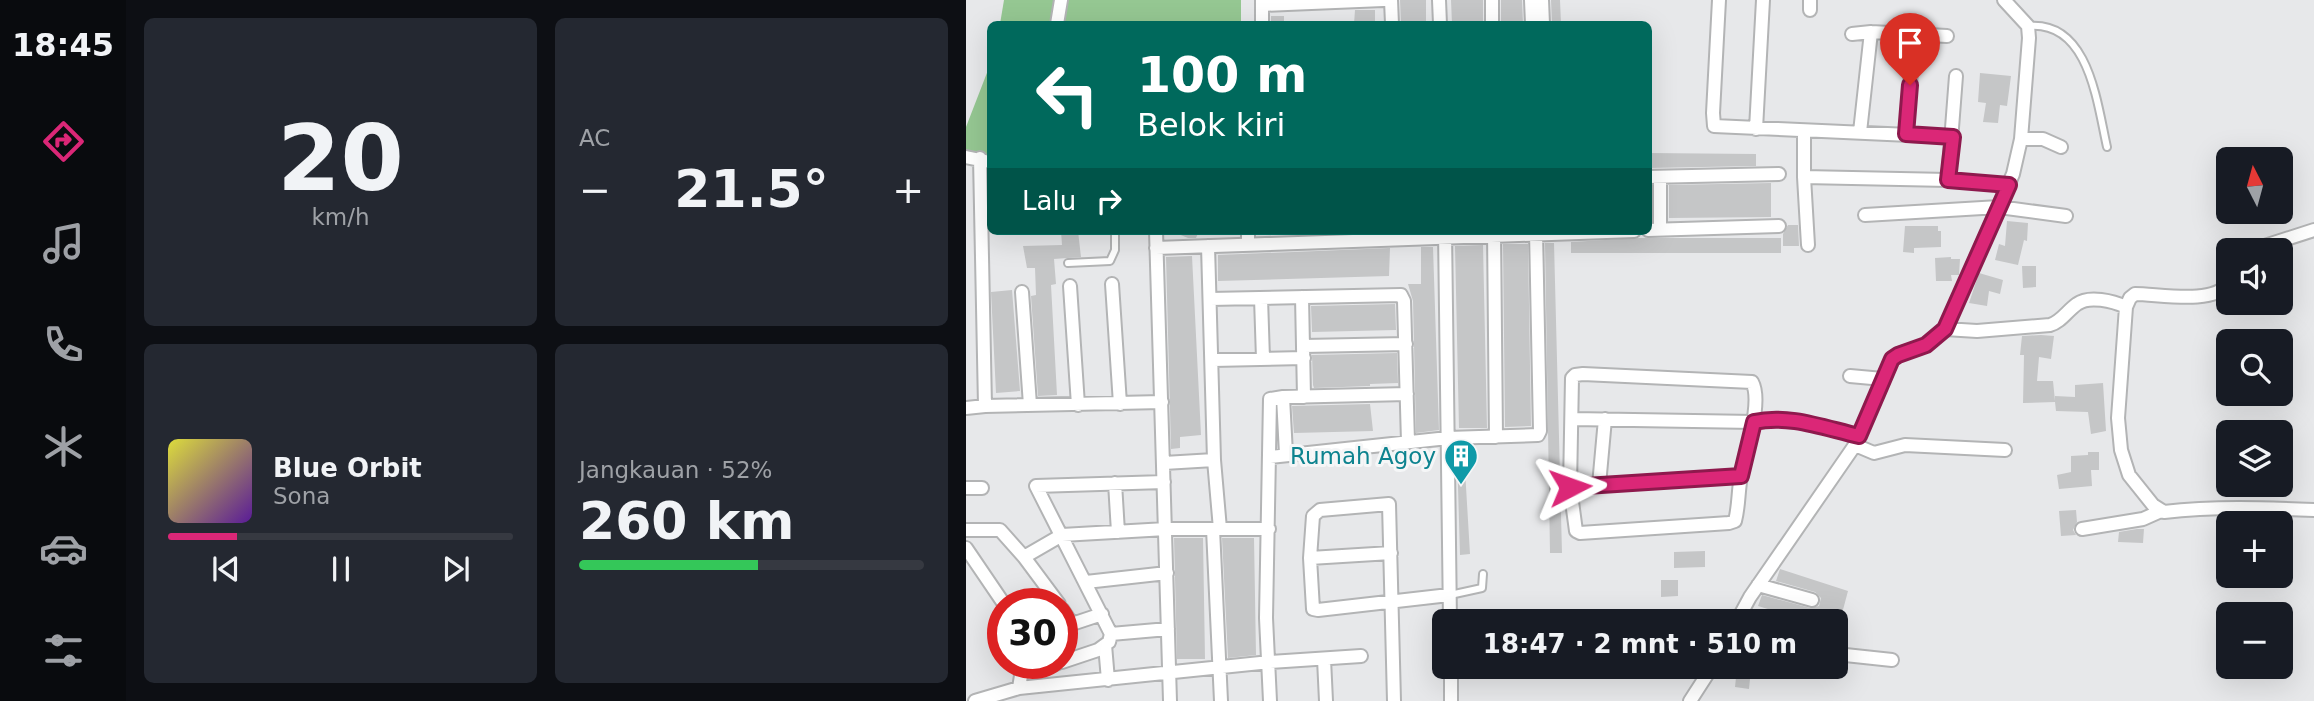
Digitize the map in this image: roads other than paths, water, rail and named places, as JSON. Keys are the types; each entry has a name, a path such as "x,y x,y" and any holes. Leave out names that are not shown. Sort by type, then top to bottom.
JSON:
{"street":[{"path":"1058,21 1061,0"},
{"path":"1262,21 1262,2 1383,0"},
{"path":"1391,0 1392,21"},
{"path":"1439,0 1440,21"},
{"path":"1492,0 1492,21"},
{"path":"1531,0 1532,21"},
{"path":"1542,0 1543,21"},
{"path":"1719,0 1714,125 1953,137"},
{"path":"1756,129 1763,0"},
{"path":"1744,609 1857,441 1887,367 1895,356 1922,347 1945,329 2009,185 2021,139 2029,38 2028,26 2004,0"},
{"path":"1860,132 1871,32"},
{"path":"1852,33 1947,36"},
{"path":"1906,134 1914,35"},
{"path":"1948,180 1956,76"},
{"path":"1804,131 1808,244"},
{"path":"2021,139 2043,139 2061,147"},
{"path":"966,157 985,160 985,406"},
{"path":"1779,174 1654,177 1654,230 1779,226"},
{"path":"1804,177 1948,180 2009,185"},
{"path":"1865,215 1999,208 2066,216"},
{"path":"2289,238 2314,230"},
{"path":"1156,235 1170,701"},
{"path":"1248,235 1248,245"},
{"path":"1156,248 1395,235"},
{"path":"1445,235 1450,609"},
{"path":"1494,235 1496,437"},
{"path":"1270,457 1448,438 1533,436 1540,431 1536,235"},
{"path":"1208,246 1221,701"},
{"path":"1112,284 1120,404"},
{"path":"1070,286 1078,405"},
{"path":"1022,292 1030,405"},
{"path":"1210,299 1396,293 1401,295 1404,301 1408,442"},
{"path":"2161,511 2143,494 2129,475 2121,450 2118,418 2126,307 2130,298 2138,294 2211,295 2216,293"},
{"path":"1302,297 1304,397"},
{"path":"1261,298 1263,359"},
{"path":"1945,329 1977,331 2050,325 2057,323 2083,301 2113,301 2126,307"},
{"path":"1213,360 1263,359 1304,352 1406,344"},
{"path":"1575,375 1751,382 1755,388 1754,422 1741,476 1736,518 1729,523 1577,532 1574,527 1570,487 1573,419 1572,378 1575,375"},
{"path":"1850,376 1883,379"},
{"path":"1270,701 1266,618 1269,400 1283,397 1407,394"},
{"path":"1283,397 1286,454"},
{"path":"966,408 1162,402"},
{"path":"1573,419 1754,422 1794,420 1857,441 1874,453 1905,445 2005,450"},
{"path":"1599,485 1605,419"},
{"path":"1164,463 1214,460"},
{"path":"1570,487 1741,476"},
{"path":"1108,680 1108,639 1102,614 1036,486 1164,482"},
{"path":"1115,483 1118,532"},
{"path":"966,488 982,488"},
{"path":"1394,701 1392,600 1390,508 1385,502 1316,512 1313,516 1310,558 1312,607 1318,610 1392,600 1449,595"},
{"path":"2082,528 2143,519 2161,511 2258,507 2314,510"},
{"path":"1024,557 1062,535 1166,529 1269,529"},
{"path":"966,530 1000,530 1047,588"},
{"path":"966,548 993,588"},
{"path":"1310,558 1391,553"},
{"path":"1086,582 1167,573"},
{"path":"1759,585 1812,600"},
{"path":"1078,622 1102,614"},
{"path":"1078,657 1089,653 1108,639 1168,629"},
{"path":"1848,655 1892,660"},
{"path":"975,701 1019,688 1270,662 1361,656"},
{"path":"1324,659 1326,701"},
{"path":"1019,688 1020,679"},
{"path":"1451,679 1451,701"},
{"path":"1690,701 1704,679"}],"lane":[{"path":"2028,26 2042,24 2072,42 2093,85 2107,147"},
{"path":"1068,263 1110,261 1115,250 1115,235"},
{"path":"1449,595 1482,589 1483,575"}],"place":[{"name":"Rumah Agoy","path":"1461,486"}]}
